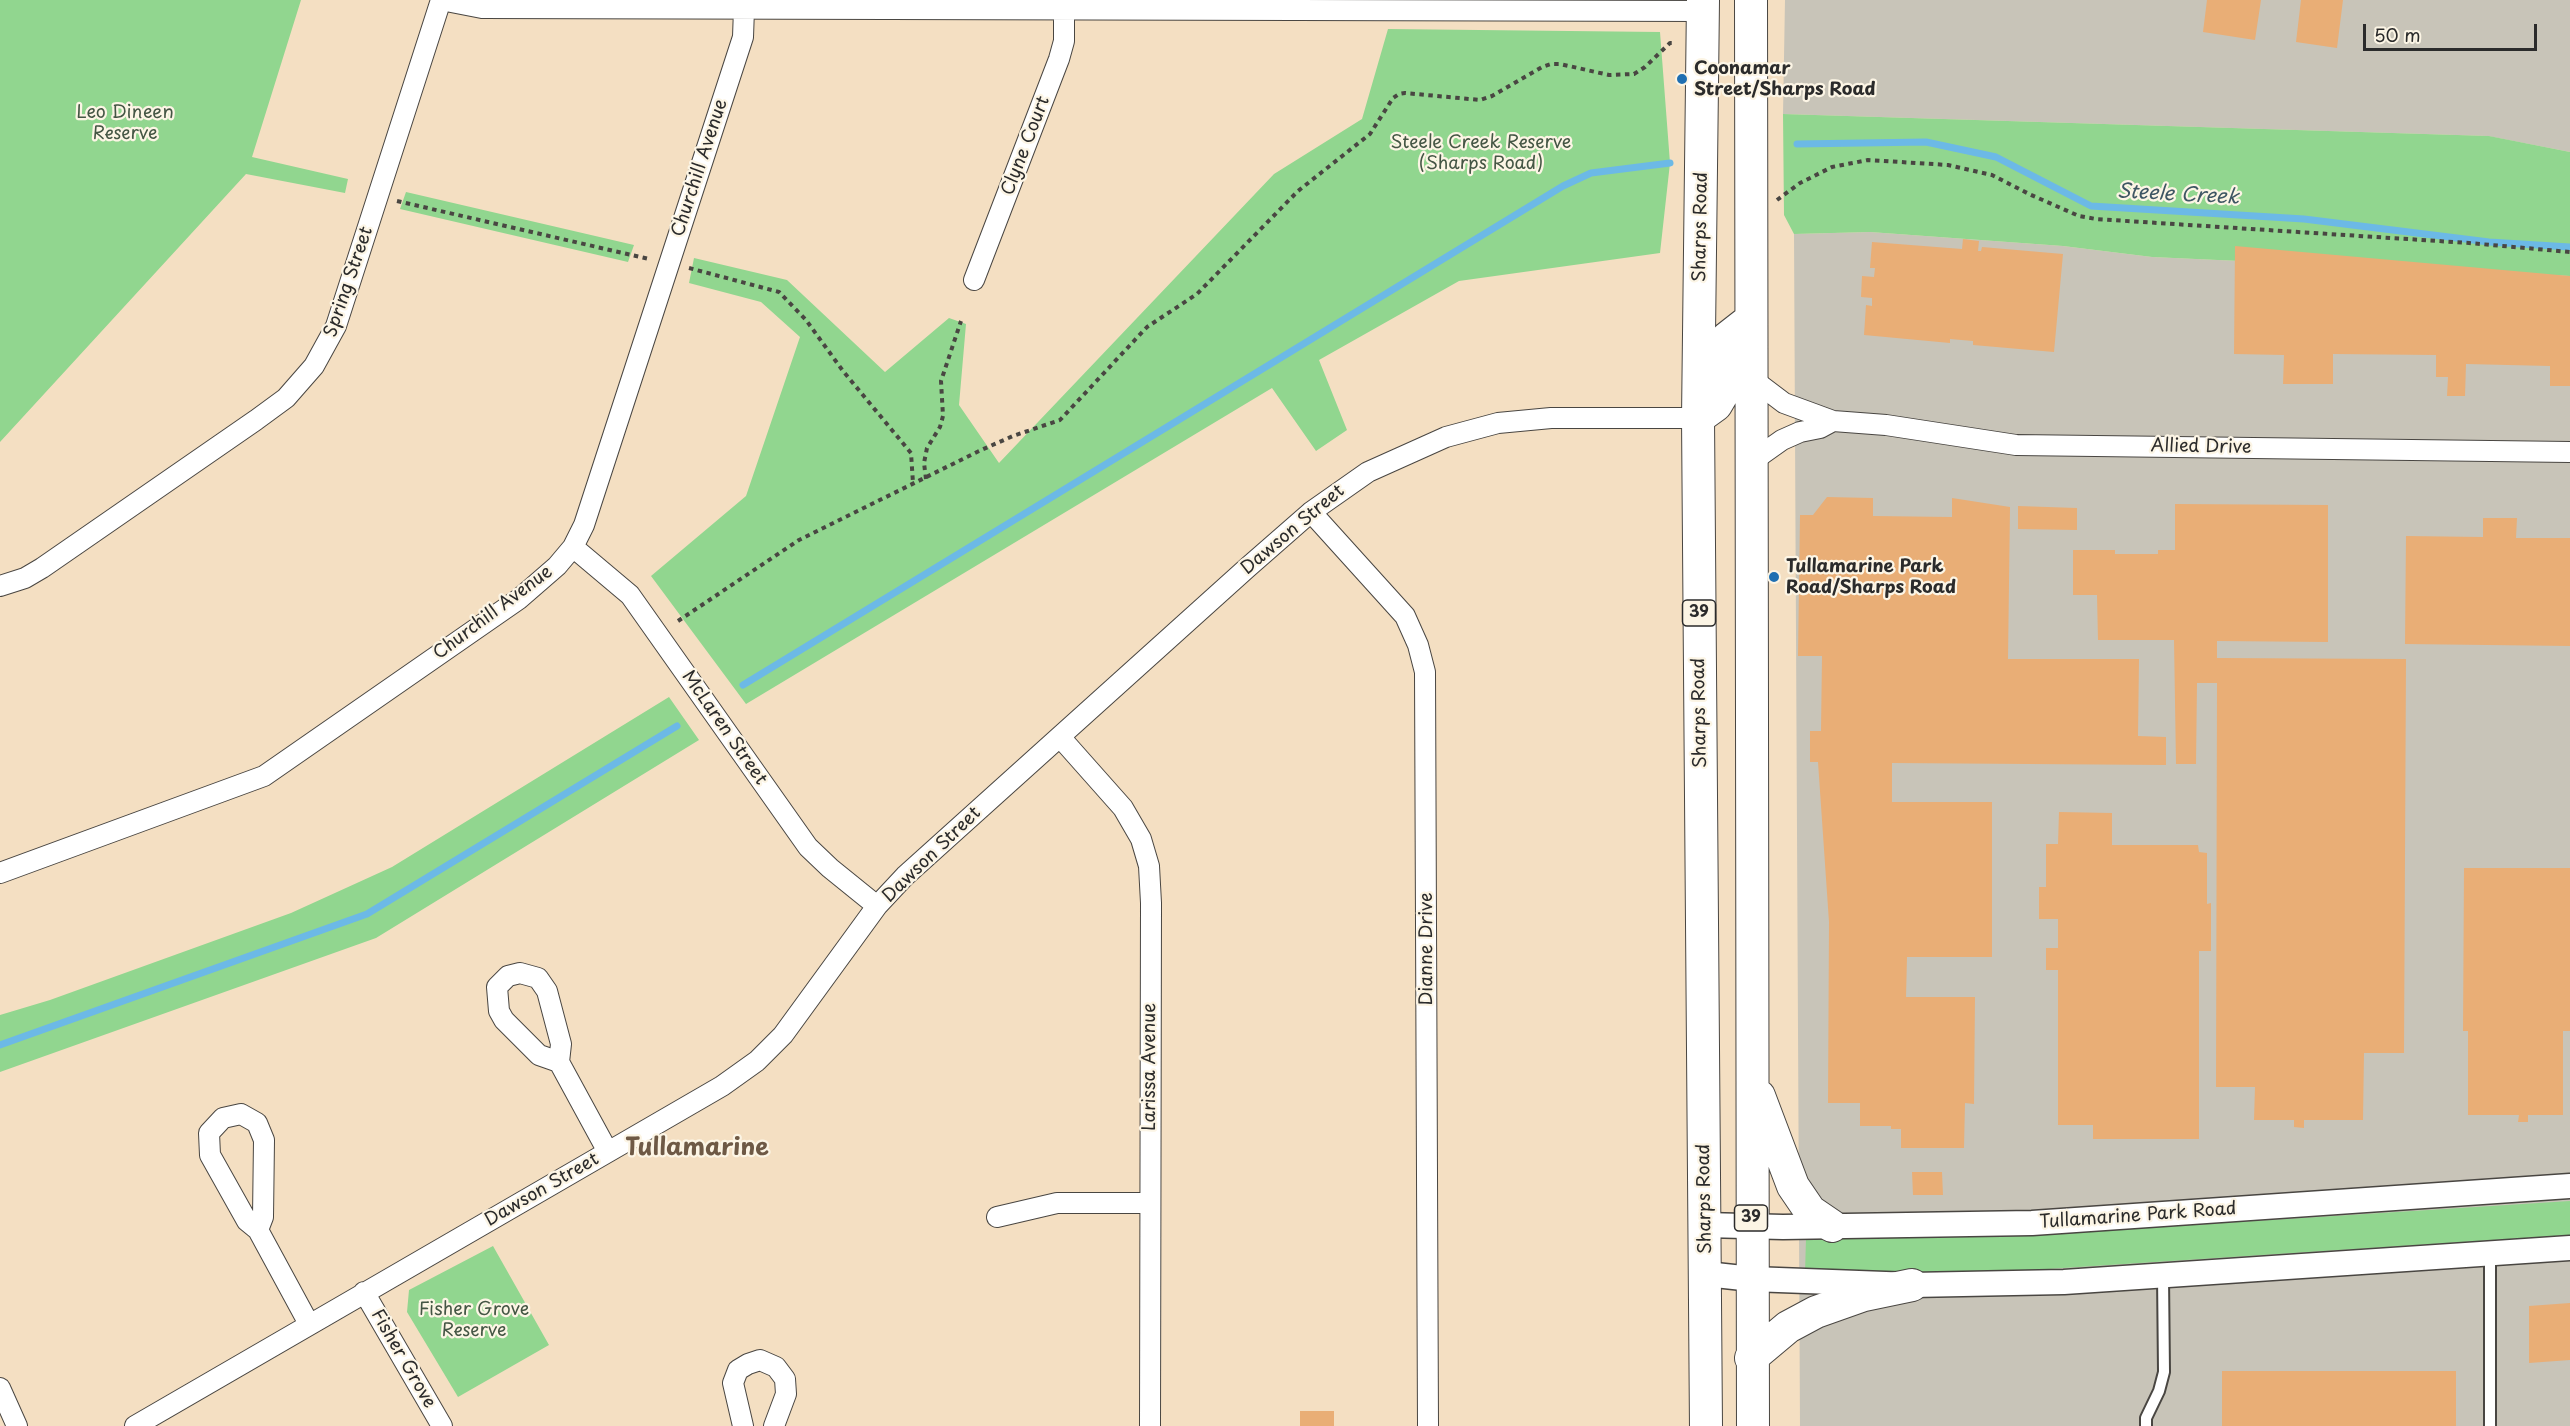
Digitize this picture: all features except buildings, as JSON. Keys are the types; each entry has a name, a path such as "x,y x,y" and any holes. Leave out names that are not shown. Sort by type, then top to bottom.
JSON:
{"main road":[{"name":"39","path":"1751,0 1751,1358 1753,1426"},
{"name":"Sharps Road","path":"1703,6 1698,418 1706,1426"},
{"path":"1698,418 1716,405 1726,388 1727,338 1750,320"},
{"path":"1752,1078 1793,1186 1810,1211 1832,1226"},
{"path":"1751,1358 1788,1328 1816,1312 1864,1295 1912,1286"}],"street":[{"path":"441,0 482,8 1064,9 1703,6"},
{"name":"Spring Street","path":"0,586 25,578 98,530 286,398 309,374 336,326 441,0"},
{"name":"Churchill Avenue","path":"0,873 264,776 519,599 542,581 573,547 584,525 743,38 744,9"},
{"name":"Clyne Court","path":"974,280 1059,59 1064,41 1064,9"},
{"name":"Allied Drive","path":"1751,378 1784,403 1833,421 1886,425 2016,445 2570,452"},
{"name":"Dawson Street","path":"135,1426 722,1086 757,1061 783,1035 878,906 905,876 1311,512 1368,472 1407,452 1446,437 1498,423 1551,418 1698,418"},
{"name":"Allied Drive","path":"1751,462 1782,440 1800,432 1820,428 1833,421"},
{"name":"Dianne Drive","path":"1311,512 1405,616 1418,645 1425,672 1428,1426"},
{"name":"McLaren Street","path":"573,547 630,595 808,847 830,868 878,906"},
{"name":"Larissa Avenue","path":"1060,737 1123,808 1140,839 1149,866 1151,915 1150,1426"},
{"path":"559,1062 608,1152"},
{"path":"258,1230 263,1217 264,1140 257,1123 242,1114 223,1118 209,1133 210,1155 248,1221 258,1230 309,1324"},
{"name":"Tullamarine Park Road","path":"1705,1225 2032,1223 2570,1186"},
{"path":"997,1217 1057,1203 1149,1203"},
{"path":"1706,1274 1752,1279 1912,1286 2064,1282 2570,1248"},
{"name":"Fisher Grove","path":"364,1292 442,1426"},
{"path":"743,1426 733,1383 738,1370 760,1360 776,1367 785,1379 786,1394 774,1426"},
{"path":"0,1388 17,1426"}],"lane":[{"path":"2490,1254 2490,1426"},
{"path":"2146,1426 2146,1418 2159,1391 2164,1372 2163,1276"}],"path":[{"path":"678,621 799,540 1013,436 1060,420 1147,327 1197,294 1298,191 1370,134 1393,98 1399,94 1480,100 1492,96 1551,64 1622,76 1634,74 1645,67 1670,43 1703,44"},
{"path":"1750,220 1800,183 1832,167 1868,160 1948,165 1992,175 2079,216 2096,219 2469,243 2570,252"},
{"path":"926,479 924,463 927,448 940,427 943,416 941,381 961,321"}],"shaded area":[{"path":"1785,0 2570,0 2570,152 2488,136 1783,114"},
{"path":"1870,232 2063,246 2152,257 2570,276 2570,1426 1800,1426 1794,234"}],"green space":[{"name":"Leo Dineen Reserve","path":"0,0 301,0 252,157 348,179 345,193 246,174 0,442"},
{"name":"Steele Creek Reserve (Sharps Road)","path":"1388,29 1660,32 1670,163 1660,253 1459,281 1319,360 1347,430 1316,451 1272,388 746,704 651,576 746,496 800,337 761,302 689,283 694,258 787,280 885,372 949,318 966,324 959,405 999,463 1274,174 1362,119"},
{"path":"1783,114 2489,136 2570,152 2570,276 2152,257 2063,246 1870,232 1794,234 1784,215"},
{"path":"406,192 634,245 628,262 400,209"},
{"path":"669,697 699,740 376,938 0,1072 0,1015 50,1000 291,913 392,867"},
{"path":"2570,1201 2570,1235 2017,1271 1805,1274 1806,1238 2019,1236"},
{"name":"Fisher Grove Reserve","path":"493,1246 549,1345 458,1397 407,1312 409,1290"}],"waterway":[{"name":"Steele Creek","path":"1797,144 1926,142 1996,157 2091,206 2304,219 2489,242 2570,247"},
{"path":"743,685 1563,186 1591,173 1670,163"},
{"path":"0,1045 367,914 677,726"}],"place":[{"name":"Coonamar Street/Sharps Road","path":"1682,79"},
{"name":"Tullamarine Park Road/Sharps Road","path":"1774,577"}],"district":[{"name":"Tullamarine","path":"697,1148"}]}
